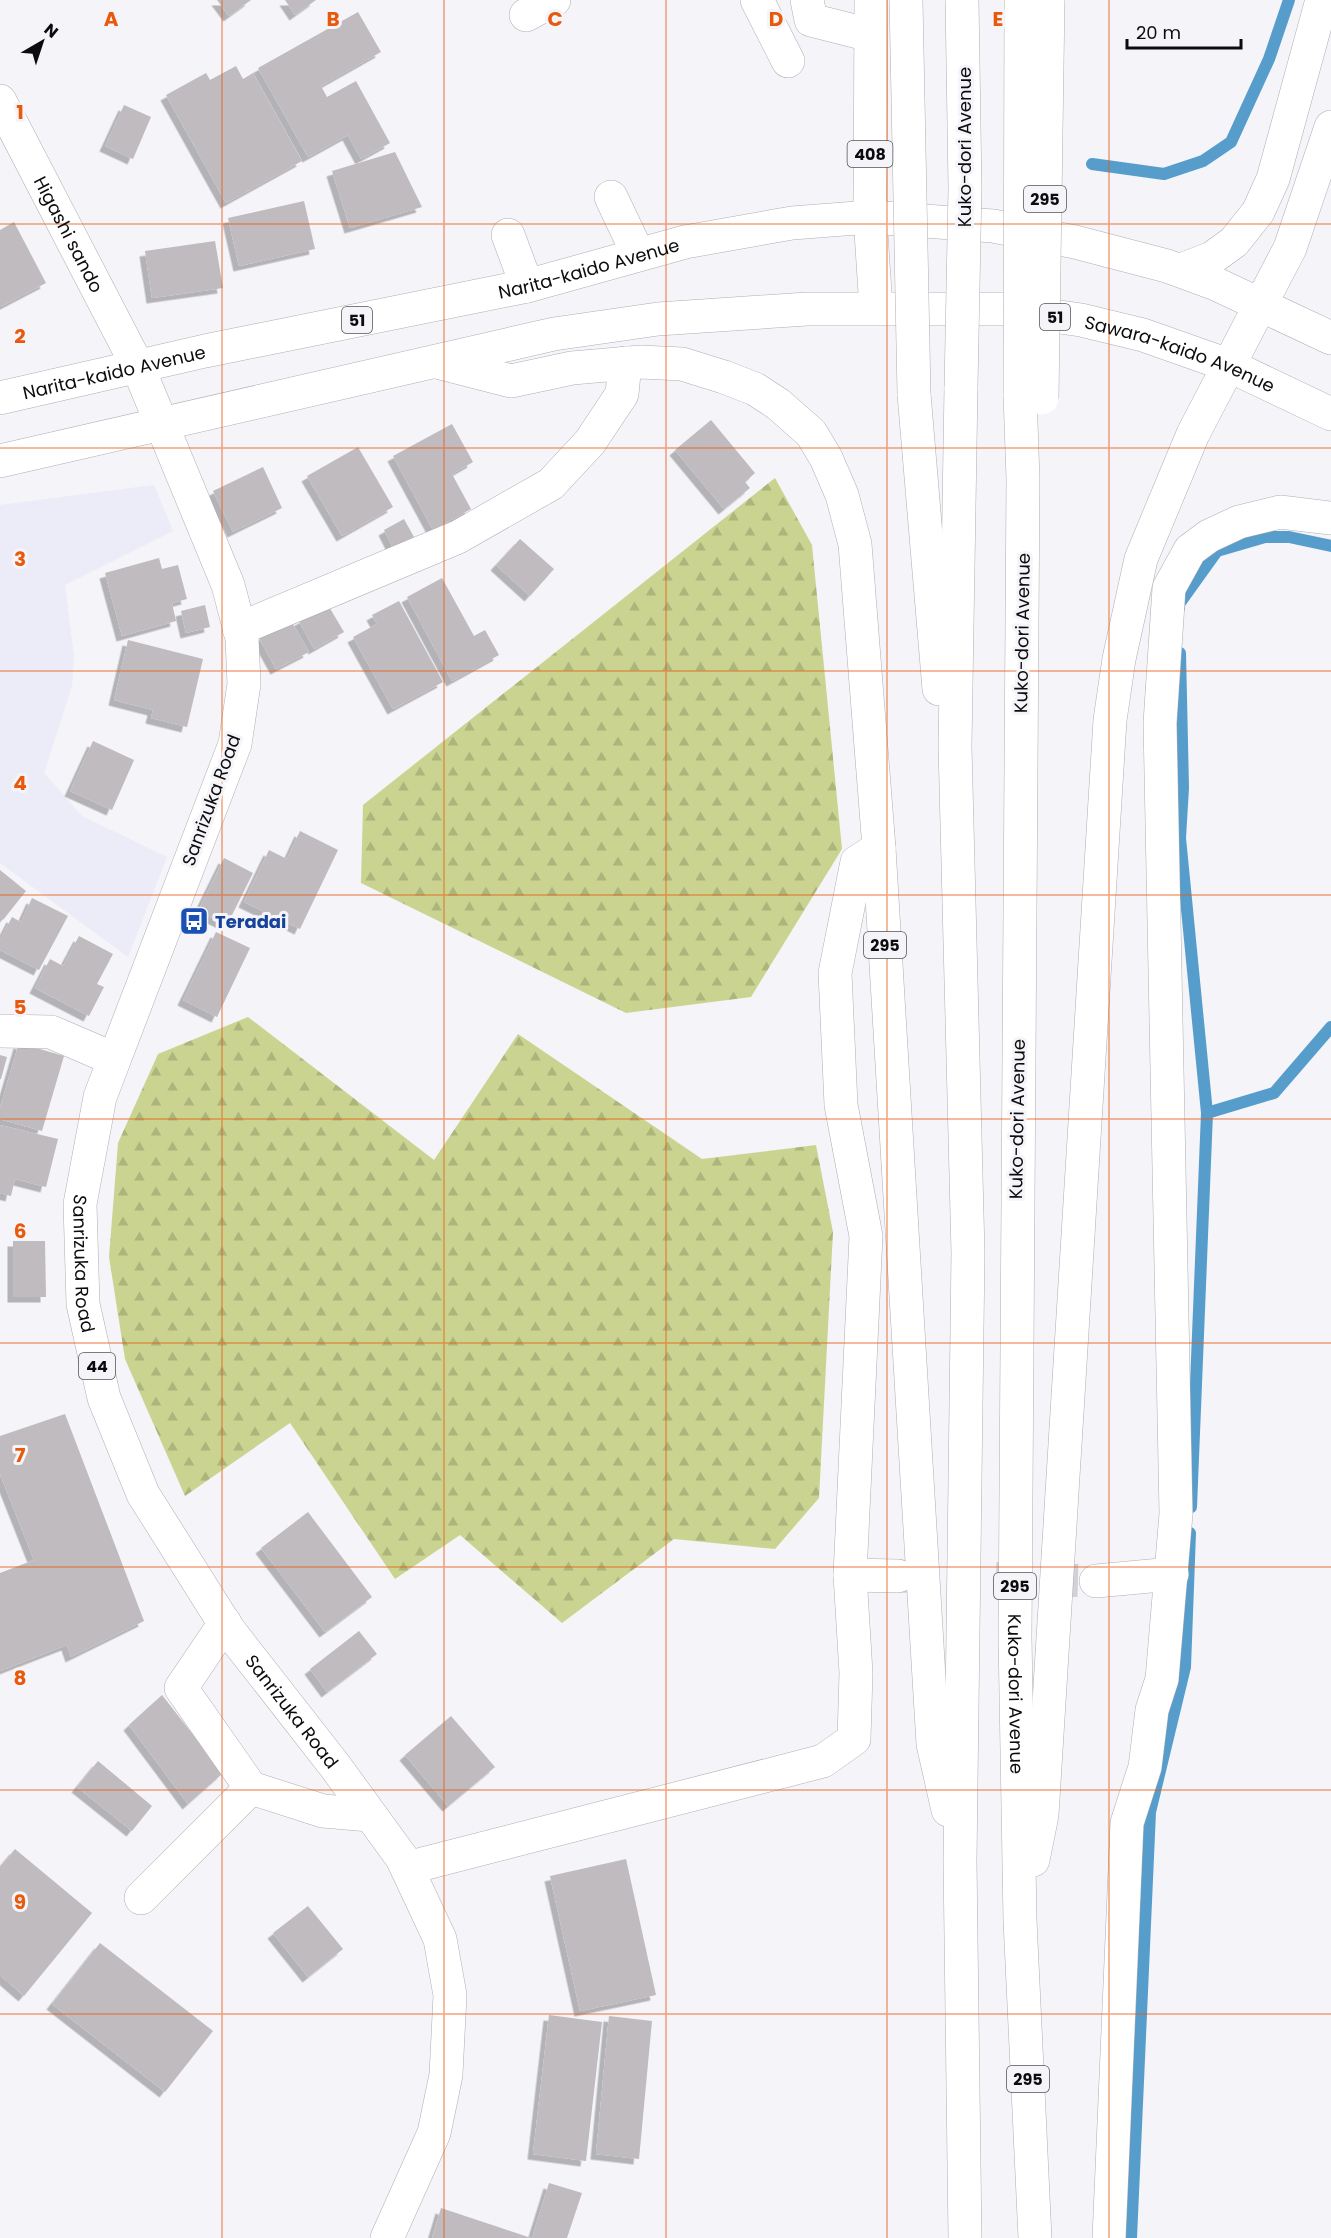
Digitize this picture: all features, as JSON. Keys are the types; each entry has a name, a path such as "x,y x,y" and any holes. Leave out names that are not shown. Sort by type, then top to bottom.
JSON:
{"main road":[{"path":"757,0 788,61"},
{"path":"807,0 811,20 870,35"},
{"name":"408","path":"871,0 870,217 876,308"},
{"name":"295","path":"906,0 914,394 937,684 956,746"},
{"name":"Kuko-dori Avenue","path":"962,0 964,268 956,746 968,1253 960,1861 965,2238"},
{"name":"295","path":"1020,0 1020,273 1031,396"},
{"name":"295","path":"1031,396 1048,0"},
{"path":"1181,270 1212,258 1234,242 1258,212 1273,179 1322,0"},
{"name":"Higashi sando","path":"0,101 138,367"},
{"name":"295","path":"1020,1920 1042,1815 1110,720 1119,658 1141,559 1193,434 1290,248 1301,222 1331,127"},
{"path":"611,197 638,254"},
{"name":"Narita-kaido Avenue","path":"0,398 527,286 685,242 792,223 870,217 993,226 1075,242 1181,270"},
{"path":"507,235 527,286"},
{"name":"51","path":"1181,270 1331,338"},
{"name":"51","path":"0,461 161,426 554,334 658,319 876,308"},
{"name":"Sawara-kaido Avenue","path":"876,308 1004,309 1081,320 1143,335 1228,365 1331,414"},
{"name":"295","path":"437,362 511,381 573,368 626,363 682,364 756,389 778,404 811,433 826,458 842,495 855,544 879,848 933,1744 960,1861"},
{"path":"239,629 458,537 550,484 590,442 622,394 626,363"},
{"name":"Sanrizuka Road","path":"138,367 228,585 239,629 244,684 235,744 100,1097 80,1204 83,1304 104,1398 143,1494 225,1623 370,1815 407,1868 440,1939 450,1995 446,2075 434,2133 387,2238"},
{"name":"Kuko-dori Avenue","path":"1031,396 1023,479 1015,1613 1020,1920 1035,2238"},
{"path":"1109,2238 1126,1823 1145,1767 1152,1710 1162,1679 1176,1502 1160,723 1169,588 1190,550 1209,536 1239,522 1280,512 1331,518"},
{"path":"407,1868 823,1761 854,1739 856,1673 850,1575 866,1236 841,1105 835,973 856,862 879,848"},
{"path":"0,1031 51,1032 114,1059"},
{"path":"1096,1581 1172,1574"},
{"path":"850,1575 898,1576"},
{"path":"225,1623 181,1688 251,1788 323,1811 370,1815"},
{"path":"141,1898 251,1788"}],"shaded area":[{"path":"154,485 173,531 65,585 74,657 72,686 44,773 82,816 167,857 128,957 0,863 0,505"}],"green space":[{"path":"775,478 812,545 842,849 751,997 626,1013 361,883 363,805"},
{"path":"248,1017 434,1160 518,1034 702,1159 816,1145 833,1232 819,1498 775,1549 674,1539 562,1623 460,1535 395,1579 290,1423 185,1496 125,1359 109,1257 118,1143 158,1054"}],"building":[{"path":"217,0 251,0 229,16"},
{"path":"285,0 316,0 295,15"},
{"path":"358,12 381,52 321,86 327,97 356,81 390,143 361,159 348,135 308,157 258,68"},
{"path":"236,66 243,79 253,73 302,161 226,203 166,95 206,73 210,80"},
{"path":"124,105 151,117 133,159 105,146"},
{"path":"395,152 422,207 350,228 332,171"},
{"path":"304,201 315,249 239,266 228,218"},
{"path":"14,222 46,283 0,307 0,230"},
{"path":"215,241 223,288 152,298 145,251"},
{"path":"711,420 755,473 745,482 750,488 724,509 675,450"},
{"path":"452,424 473,462 452,474 471,509 433,530 393,456"},
{"path":"358,447 393,507 342,536 307,476"},
{"path":"263,467 282,508 233,532 213,491"},
{"path":"404,519 414,537 393,548 384,530"},
{"path":"520,539 554,569 530,596 496,565"},
{"path":"159,558 162,569 178,565 187,599 172,603 176,621 122,636 105,573"},
{"path":"442,578 474,636 485,630 499,655 452,681 407,597"},
{"path":"399,601 443,682 393,709 353,637 377,624 372,615"},
{"path":"205,605 210,627 186,633 181,611"},
{"path":"328,605 344,632 314,649 299,621"},
{"path":"291,621 309,652 276,669 259,638"},
{"path":"128,640 203,659 187,727 151,718 153,710 114,700"},
{"path":"93,741 134,760 112,810 70,791"},
{"path":"300,831 338,850 300,929 244,902 269,850 287,859"},
{"path":"224,858 253,873 227,925 198,911"},
{"path":"0,870 26,891 3,920 0,917"},
{"path":"32,898 68,916 39,970 0,950 0,940 12,917 21,922"},
{"path":"216,932 250,948 217,1017 183,1000"},
{"path":"79,936 113,954 97,984 104,987 89,1016 35,988 50,959 63,966"},
{"path":"19,1043 64,1056 42,1131 0,1119 0,1108"},
{"path":"0,1055 7,1057 1,1079 0,1079"},
{"path":"0,1125 58,1139 46,1187 15,1179 11,1196 0,1193"},
{"path":"13,1241 45,1241 46,1297 13,1297"},
{"path":"65,1414 144,1621 71,1657 67,1645 0,1671 0,1573 34,1560 0,1474 0,1436"},
{"path":"308,1512 372,1597 325,1632 261,1548"},
{"path":"359,1631 377,1654 327,1692 310,1669"},
{"path":"162,1695 223,1773 188,1804 129,1725"},
{"path":"451,1716 495,1767 448,1806 405,1755"},
{"path":"98,1761 152,1806 132,1831 77,1787"},
{"path":"15,1849 92,1913 24,1996 0,1975 0,1867"},
{"path":"626,1859 656,1995 580,2011 550,1876"},
{"path":"308,1906 343,1949 308,1977 273,1933"},
{"path":"100,1943 213,2031 165,2092 52,2004"},
{"path":"549,2015 602,2022 586,2161 533,2154"},
{"path":"609,2016 652,2021 639,2159 596,2154"},
{"path":"549,2183 582,2193 567,2238 532,2238"},
{"path":"441,2208 531,2238 432,2238"}],"waterway":[{"path":"1092,164 1164,174 1203,161 1231,142 1269,59 1289,0"},
{"path":"1179,608 1179,604 1217,551 1265,537 1289,537 1331,546"},
{"path":"1180,653 1183,788 1180,838 1207,1113 1191,1507"},
{"path":"1207,1113 1274,1093 1331,1027"},
{"path":"1131,2238 1150,1812 1185,1667 1190,1533"}],"tunnel":[{"path":"898,1576 1096,1581"}],"place":[{"name":"Teradai","path":"194,921"}]}
